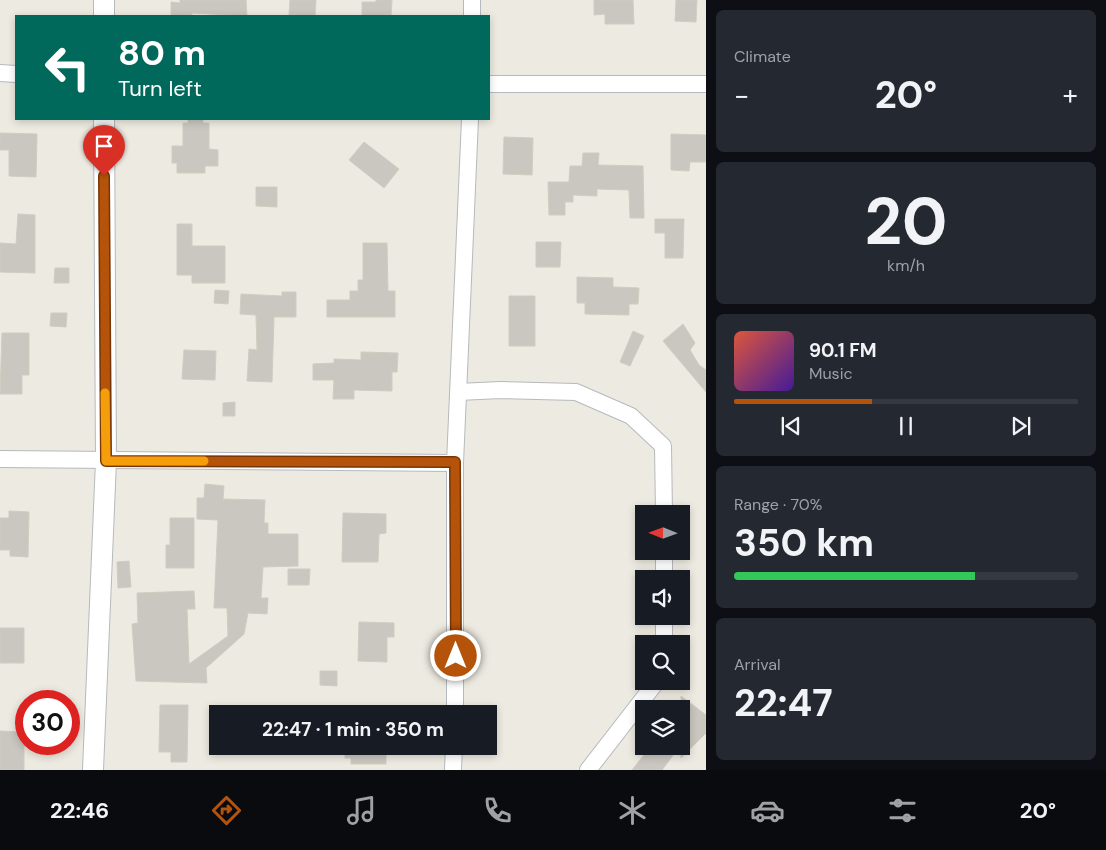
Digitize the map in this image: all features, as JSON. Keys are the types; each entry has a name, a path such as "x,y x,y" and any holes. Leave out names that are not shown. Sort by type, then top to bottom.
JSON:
{"street":[{"path":"104,0 104,15"},
{"path":"472,0 472,15"},
{"path":"0,73 15,74"},
{"path":"490,84 706,84"},
{"path":"93,770 106,461 104,120"},
{"path":"455,705 455,462 470,120"},
{"path":"458,392 501,390 576,392 631,416 663,446 664,505"},
{"path":"0,459 455,462"},
{"path":"588,770 650,690"},
{"path":"453,770 454,755"}],"building":[{"path":"180,0 246,0 247,15 192,13 192,15 171,15 171,2 180,3"},
{"path":"290,0 316,0 315,15 289,15"},
{"path":"376,0 392,0 391,15 362,15 362,2 376,2"},
{"path":"594,0 633,0 634,24 605,24 605,14 594,15"},
{"path":"676,0 697,0 696,22 675,21"},
{"path":"188,120 203,120 203,123 209,123 209,149 218,150 218,166 205,166 205,173 177,173 177,163 172,163 172,146 183,146 183,123 188,123"},
{"path":"0,133 37,134 36,177 9,176 9,150 0,150"},
{"path":"671,134 706,135 706,162 690,162 689,171 671,170"},
{"path":"504,137 533,138 532,175 503,174"},
{"path":"364,142 399,169 384,188 349,160"},
{"path":"583,153 599,153 598,165 643,166 644,218 630,218 629,190 597,189 597,196 573,195 573,202 565,202 565,215 549,215 548,182 569,182 570,166 582,166"},
{"path":"256,187 277,187 277,207 256,206"},
{"path":"18,214 35,215 35,273 0,272 0,243 16,244"},
{"path":"655,219 684,219 683,258 665,258 665,233 655,233"},
{"path":"177,224 192,224 192,246 225,246 225,283 192,283 192,275 177,275"},
{"path":"536,242 561,242 560,267 536,267"},
{"path":"363,243 387,243 388,291 395,291 395,317 327,317 327,300 350,300 350,291 358,291 358,280 363,280"},
{"path":"55,268 69,268 69,283 54,283"},
{"path":"577,277 613,278 613,287 639,288 638,304 629,304 629,315 585,314 585,303 577,303"},
{"path":"215,290 229,291 228,304 214,303"},
{"path":"282,292 296,292 296,317 274,317 272,382 247,381 249,349 257,350 256,315 240,314 241,294 282,296"},
{"path":"509,296 535,296 535,346 509,346"},
{"path":"51,313 67,313 66,327 50,326"},
{"path":"683,324 695,343 690,350 699,365 706,370 706,392 663,341"},
{"path":"633,331 644,336 630,366 620,362"},
{"path":"2,333 29,333 29,375 22,375 22,394 0,394"},
{"path":"184,350 216,351 215,380 182,379"},
{"path":"361,352 398,353 397,372 392,372 392,391 354,390 354,399 333,399 334,380 313,380 313,364 334,363 334,359 361,360"},
{"path":"235,402 235,416 223,416 223,403"},
{"path":"205,484 224,486 223,499 265,500 264,523 268,523 268,534 298,534 298,566 263,567 261,598 268,598 267,614 248,613 244,634 206,668 207,683 136,681 132,624 138,623 137,593 194,591 195,609 187,609 189,664 228,636 227,608 214,608 218,520 197,519 197,498 204,498"},
{"path":"9,511 29,512 28,557 10,556 10,550 0,550 0,518 9,518"},
{"path":"343,513 386,514 386,533 379,534 378,562 342,562"},
{"path":"170,518 194,518 194,568 166,568 166,545 170,545"},
{"path":"129,561 131,587 118,588 117,562"},
{"path":"288,569 310,569 309,585 288,585"},
{"path":"359,622 394,623 394,637 387,637 387,662 358,661"},
{"path":"0,628 24,628 24,663 0,663"},
{"path":"320,671 337,671 337,686 320,685"},
{"path":"690,703 706,715 706,733 690,749"},
{"path":"160,705 188,705 187,762 171,762 171,752 159,752"},
{"path":"0,731 15,732 15,755 24,755 24,770 0,770"},
{"path":"345,755 386,755 386,764 351,764 351,758 345,758"},
{"path":"644,755 673,755 662,770 632,770"}],"slow traffic":[{"path":"105,393 106,461 204,461"}],"route":[{"path":"104,176 106,461 455,462 456,656"}]}
